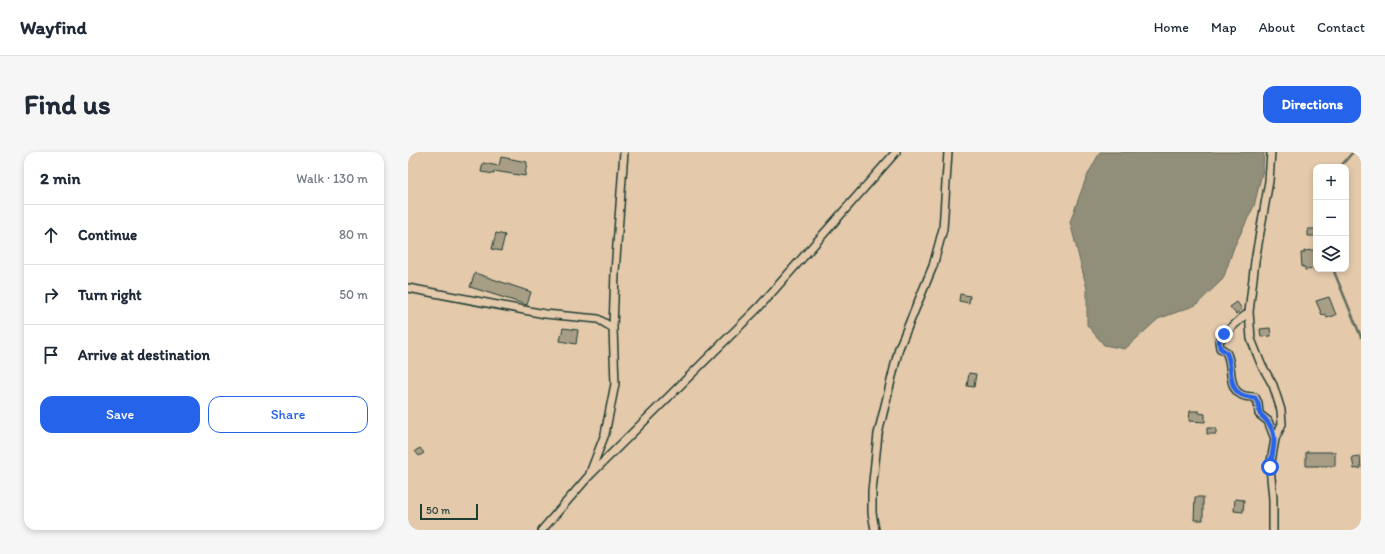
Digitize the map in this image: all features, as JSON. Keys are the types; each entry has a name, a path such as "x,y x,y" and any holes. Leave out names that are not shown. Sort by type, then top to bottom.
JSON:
{"street":[{"path":"588,477 605,434 615,384 613,328 614,272 624,152"},
{"path":"542,530 588,477 759,307 896,152"},
{"path":"875,530 872,513 872,491 878,434 899,348 934,266 942,229 948,152"},
{"path":"1271,152 1269,181 1254,261 1249,312 1251,339 1261,364 1273,385 1281,410 1282,424 1275,439 1270,467 1273,499 1272,530"},
{"path":"408,288 545,314 598,320 613,328"},
{"path":"1249,312 1224,334 1219,341 1220,348 1226,352 1228,356 1231,375 1236,390 1242,395 1255,398 1258,403 1260,414 1268,421 1275,439"}],"shaded area":[{"path":"1100,152 1264,152 1263,169 1254,206 1234,247 1223,279 1196,305 1158,319 1125,349 1104,345 1087,325 1087,289 1070,222 1086,178"}],"building":[{"path":"501,157 527,162 525,176 494,171 494,174 481,172 483,163 499,166"},
{"path":"1308,229 1313,229 1313,236 1308,236"},
{"path":"496,233 505,235 501,251 492,249"},
{"path":"1313,250 1313,269 1305,270 1305,267 1302,267 1301,253 1304,253 1304,251"},
{"path":"475,273 531,292 527,305 470,287"},
{"path":"960,294 970,296 969,303 959,301"},
{"path":"1329,297 1336,315 1327,318 1325,314 1322,315 1316,301"},
{"path":"1237,302 1242,309 1236,314 1230,307"},
{"path":"563,328 578,330 576,344 560,341"},
{"path":"1270,328 1271,336 1261,337 1260,329"},
{"path":"969,373 976,374 974,387 967,386"},
{"path":"1190,411 1199,411 1199,413 1205,414 1205,422 1189,421"},
{"path":"1207,428 1216,428 1216,434 1207,434"},
{"path":"420,448 424,453 419,456 415,451"},
{"path":"1306,452 1335,452 1335,466 1306,466"},
{"path":"1360,456 1361,468 1354,469 1352,457"},
{"path":"1195,497 1203,497 1203,520 1194,520"},
{"path":"1235,499 1244,500 1243,512 1234,511"}],"waterway":[{"path":"1343,164 1353,152"},
{"path":"1334,272 1361,337"}],"route":[{"path":"1224,334 1219,341 1220,348 1226,352 1228,356 1231,375 1236,390 1242,395 1255,398 1258,403 1260,414 1268,421 1275,439 1270,467"}]}
